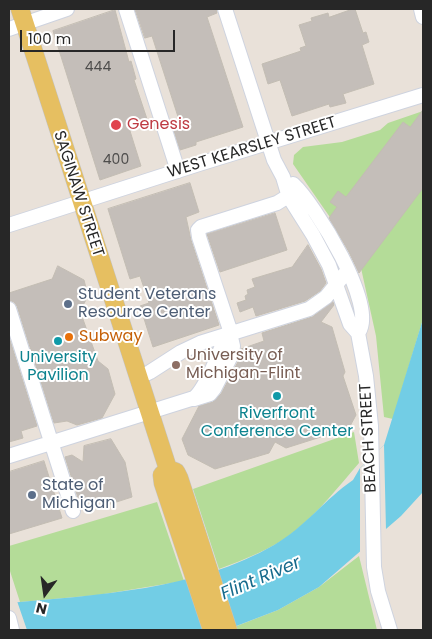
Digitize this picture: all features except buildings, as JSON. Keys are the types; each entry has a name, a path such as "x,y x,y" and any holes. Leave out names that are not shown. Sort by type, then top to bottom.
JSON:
{"main road":[{"name":"SAGINAW STREET","path":"17,20 81,202 168,469 172,469 177,474 183,517"},
{"path":"183,517 212,630"},
{"path":"183,517 228,630"}],"street":[{"path":"17,20 67,9"},
{"path":"126,9 178,171"},
{"name":"BEACH STREET","path":"225,9 274,160 294,193 337,285 350,324 358,333 368,393 372,456 375,580 390,630"},
{"path":"421,9 423,17"},
{"name":"WEST KEARSLEY STREET","path":"9,226 423,95"},
{"path":"9,456 191,400 200,392 228,334 198,229 277,203 294,193"},
{"name":"BEACH STREET","path":"294,193 323,223 348,270 363,318 362,327 358,333"},
{"path":"138,378 181,352 210,340 309,309 322,300 337,285 348,270"},
{"path":"9,309 73,511"},
{"path":"9,618 12,630"}],"green space":[{"path":"423,111 423,319 393,419 384,417 376,336 359,259 293,164 294,155 303,147 342,142 380,130 388,123"},
{"path":"354,432 359,463 312,516 278,543 219,569 193,489"},
{"path":"157,502 184,581 98,595 20,602 9,568 9,546"},
{"path":"359,556 377,630 229,629 278,610 319,587"}],"water":[{"name":"Flint River","path":"423,319 423,492 401,516 319,587 278,610 226,630 9,630 9,603 110,593 179,581 212,572 244,560 285,538 353,480 360,468 384,445"}],"pier":[{"path":"384,445 386,530 360,554 360,468"},
{"path":"17,601 27,630 9,630 9,602"}],"place":[{"name":"Genesis","path":"116,125"},
{"name":"Student Veterans Resource Center","path":"68,304"},
{"name":"Subway","path":"69,337"},
{"name":"University Pavilion","path":"58,341"},
{"name":"University of Michigan-Flint","path":"176,365"},
{"name":"Riverfront Conference Center","path":"277,396"},
{"name":"State of Michigan","path":"32,495"}]}
